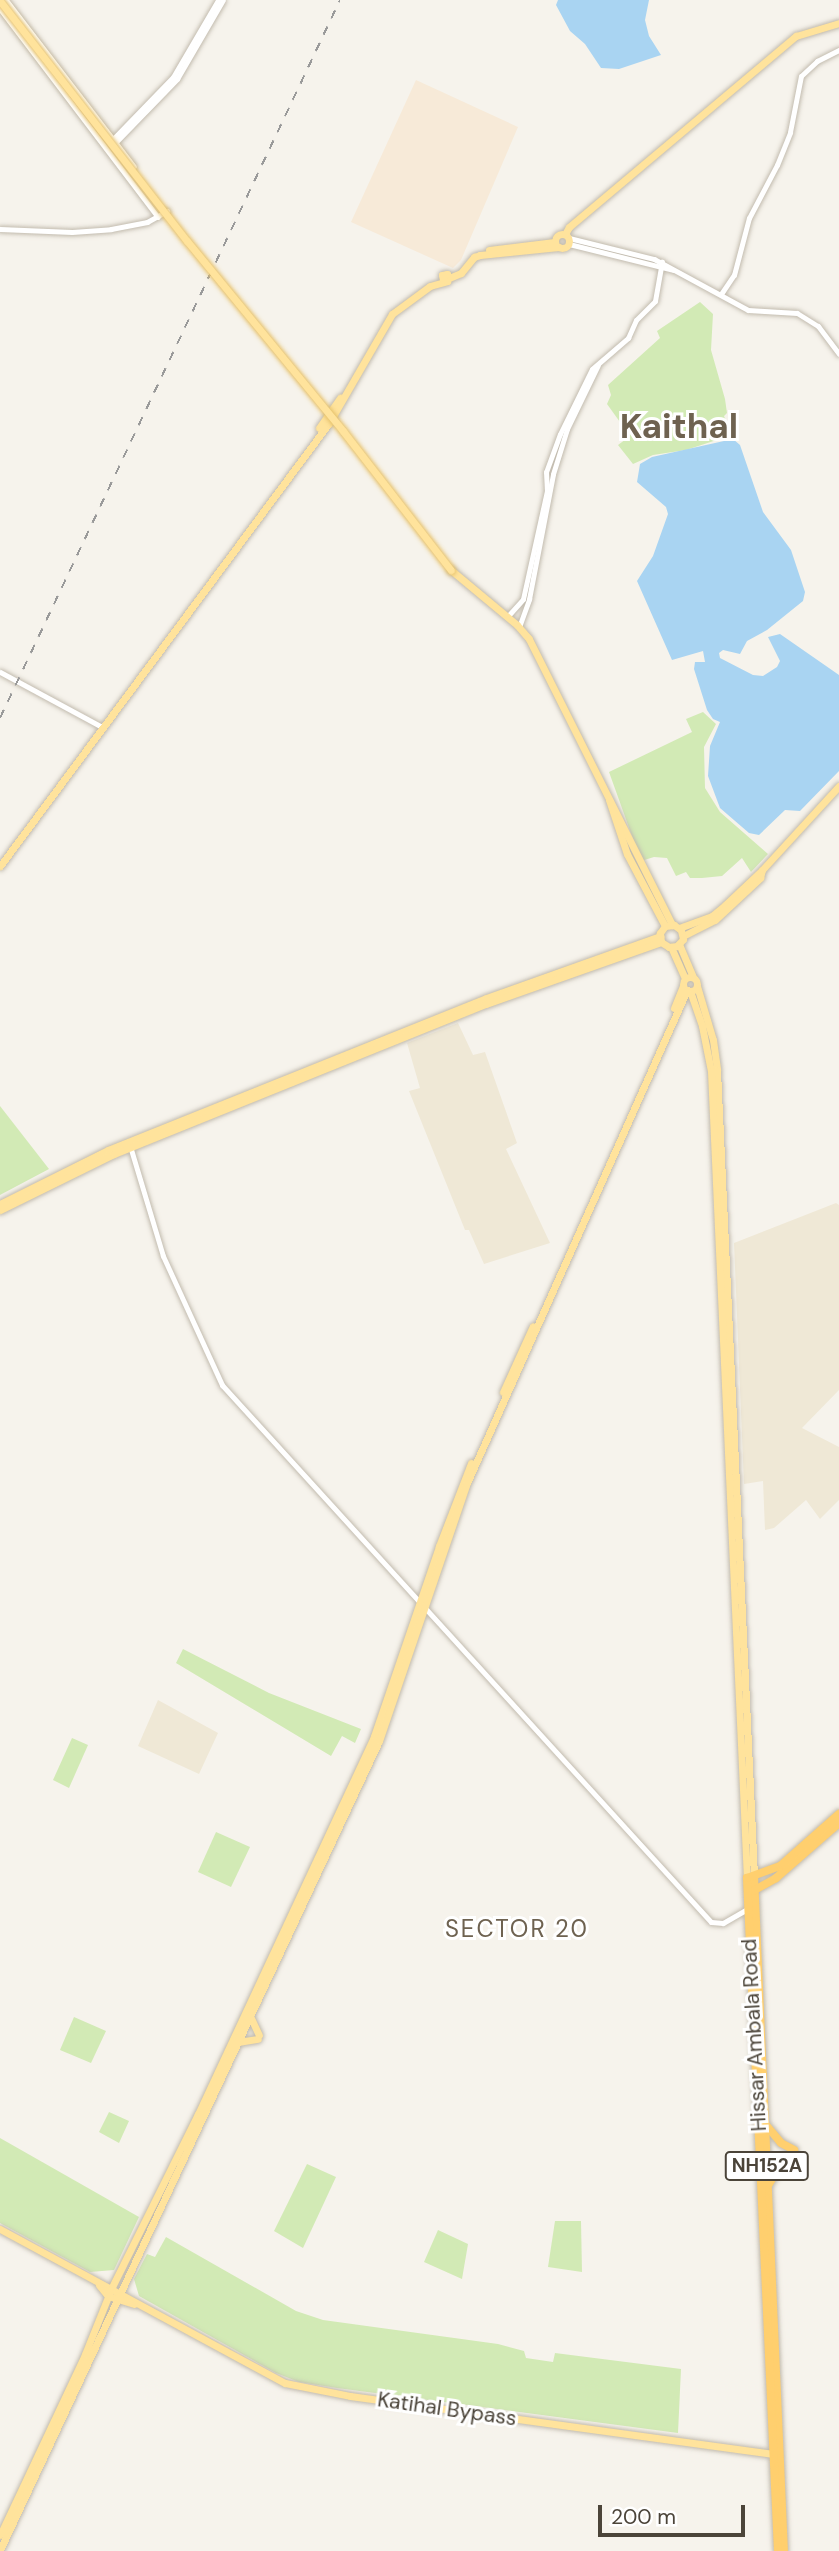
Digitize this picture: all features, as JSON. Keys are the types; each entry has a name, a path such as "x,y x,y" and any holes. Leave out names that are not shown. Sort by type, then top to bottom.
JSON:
{"highway":[{"path":"751,1877 780,1866 839,1814"},
{"path":"751,1892 776,1878 839,1824"},
{"name":"Hissar Ambala Road","path":"751,1877 766,2125 778,2551"},
{"name":"Hissar Ambala Road","path":"752,1907 776,2455 784,2551"},
{"path":"766,2125 781,2143 794,2152 779,2168 768,2186"}],"main road":[{"name":"Hissar Ambala Road","path":"0,1 187,241 451,570 519,627 529,639 608,793 610,811 637,866 675,934 689,985 713,1040 718,1070 751,1877"},
{"path":"568,239 569,227 796,36 839,23"},
{"path":"557,245 557,236 568,239"},
{"path":"0,859 338,412 392,314 411,298 445,277 461,272 474,257 557,245 568,239"},
{"path":"0,866 100,726"},
{"path":"0,1204 130,1144 486,1003 675,934 712,916 762,870 839,786"},
{"path":"661,939 675,934"},
{"path":"0,2550 379,1741 458,1490 689,985"},
{"path":"0,1210 130,1144"},
{"path":"0,2535 85,2354 112,2287 198,2114 374,1736 423,1605"},
{"path":"238,2042 258,2037 250,2016"},
{"name":"Katihal Bypass","path":"0,2229 99,2285 112,2287 120,2297"},
{"name":"Katihal Bypass","path":"99,2285 108,2296 120,2297 266,2375 315,2390 776,2455"}],"street":[{"path":"0,229 72,232 120,228 158,217 167,211 6,0"},
{"path":"106,149 173,77 221,0"},
{"path":"0,9 158,217"},
{"path":"721,294 734,275 749,218 778,165 790,132 801,76 817,61 839,50"},
{"path":"568,239 639,253 748,310 797,313 818,326 839,354"},
{"path":"507,617 523,599 547,491 546,471 560,434 592,369 628,338 636,320 655,301 662,265"},
{"path":"519,627 529,599 553,474 567,429 598,365"},
{"path":"0,672 100,726"},
{"path":"130,1144 163,1256 222,1385 711,1922 723,1923 752,1907"}],"shaded area":[{"path":"416,80 518,127 461,260 453,268 351,222"},
{"path":"458,1023 473,1055 485,1052 517,1143 506,1149 550,1243 484,1264 469,1230 465,1230 409,1091 420,1088 407,1043"},
{"path":"836,1203 839,1205 839,1390 802,1428 839,1447 839,1500 820,1519 806,1500 774,1528 765,1530 763,1481 744,1484 734,1243"},
{"path":"158,1700 218,1733 199,1774 138,1746"}],"green space":[{"path":"700,302 713,314 711,350 725,399 727,413 724,416 732,435 686,450 653,455 633,464 618,445 630,436 607,404 611,395 608,385 660,338 657,331"},
{"path":"703,712 716,724 704,747 705,788 720,812 768,854 751,872 742,858 722,876 702,878 690,878 686,872 676,876 667,858 654,857 641,861 609,772 692,732 686,719"},
{"path":"0,1106 49,1169 0,1195"},
{"path":"183,1649 269,1693 361,1729 355,1743 342,1736 331,1756 176,1663"},
{"path":"72,1738 88,1745 69,1788 53,1780"},
{"path":"216,1832 250,1847 231,1887 198,1872"},
{"path":"74,2017 106,2031 91,2063 60,2050"},
{"path":"109,2112 129,2121 119,2143 99,2132"},
{"path":"0,2138 139,2217 114,2270 90,2272 0,2223"},
{"path":"307,2164 336,2177 303,2248 274,2231"},
{"path":"555,2221 581,2221 582,2272 548,2267"},
{"path":"438,2230 468,2244 462,2279 424,2262"},
{"path":"166,2237 296,2311 323,2320 498,2344 524,2351 526,2358 553,2362 555,2353 681,2369 678,2433 299,2382 276,2373 139,2296 134,2279 147,2254 155,2257"}],"water":[{"path":"558,0 649,0 645,20 649,36 661,55 619,69 601,68 585,44 570,31 556,5"},
{"path":"733,439 740,445 763,512 791,550 805,592 803,601 767,630 747,641 740,654 723,650 719,653 720,658 753,675 763,676 777,667 780,661 768,637 780,634 839,675 839,771 800,811 785,810 759,835 749,833 720,808 708,776 710,746 720,722 713,719 707,710 694,669 695,662 705,662 703,651 672,660 637,581 653,556 668,514 666,507 637,482 640,464 652,457"}],"railway":[{"path":"0,718 340,0"}],"district":[{"name":"Kaithal","path":"679,426"},
{"name":"SECTOR 20","path":"517,1929"}]}
